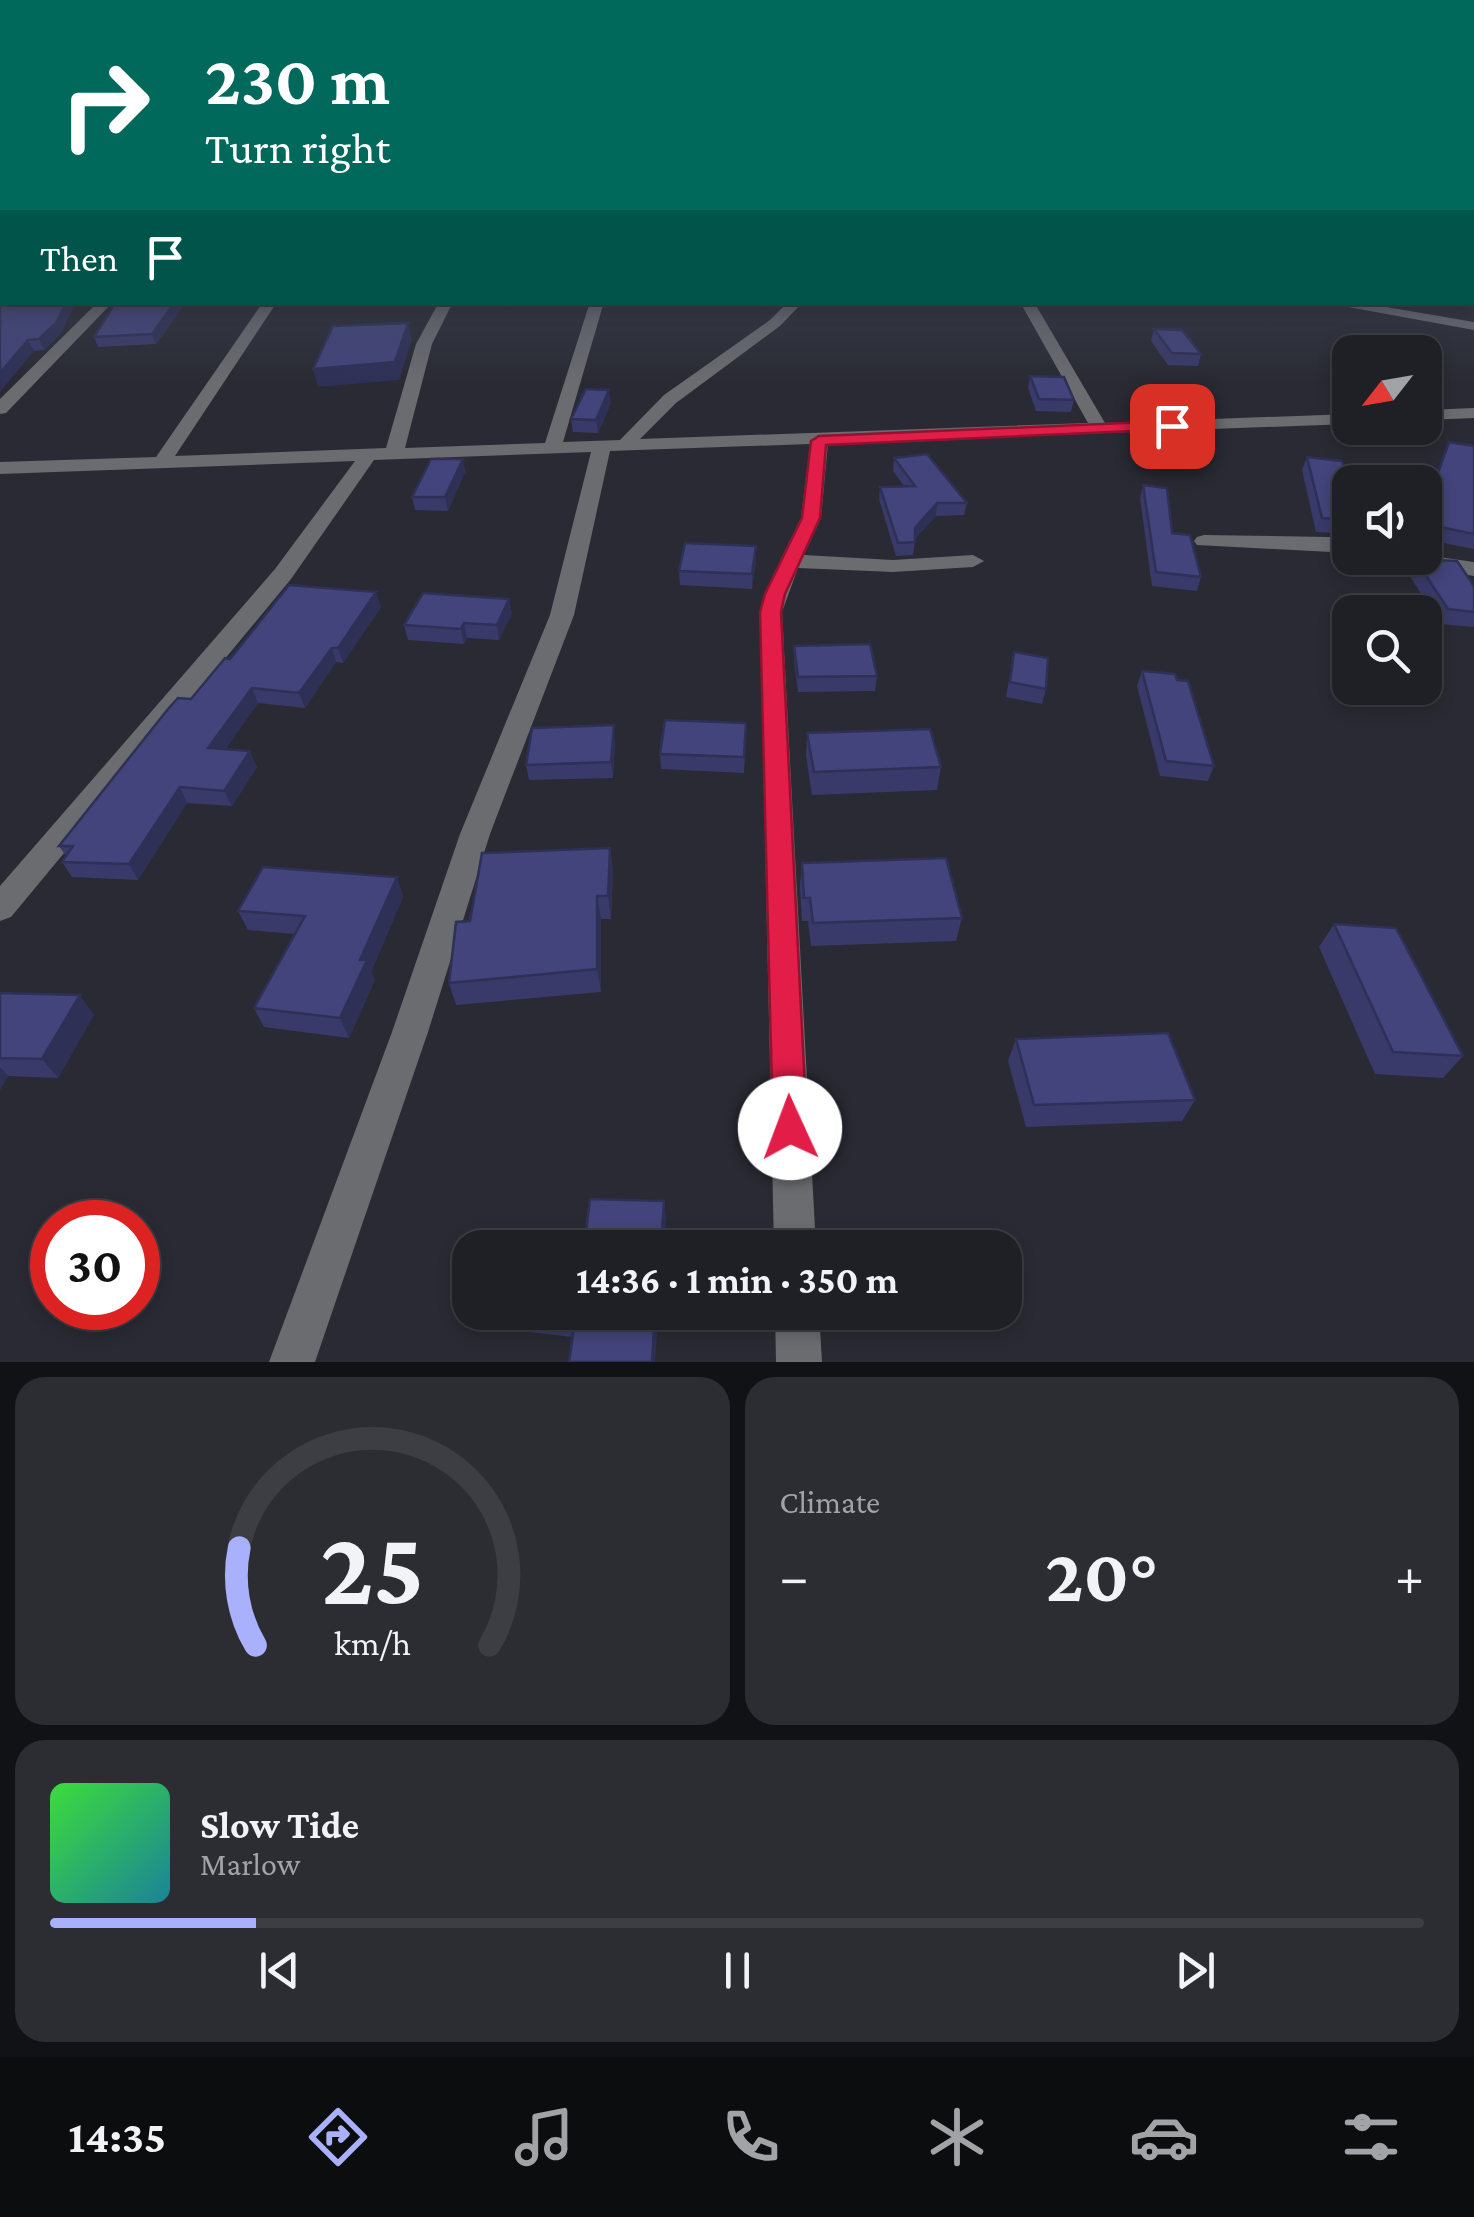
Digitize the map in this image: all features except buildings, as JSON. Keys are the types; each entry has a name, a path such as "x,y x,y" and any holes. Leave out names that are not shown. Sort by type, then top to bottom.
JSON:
{"street":[{"path":"0,409 103,305"},
{"path":"162,462 268,305"},
{"path":"1,907 381,454 424,344 444,305"},
{"path":"552,448 596,305"},
{"path":"292,1362 410,1032 475,834 562,615 614,445 670,398 775,323 793,305"},
{"path":"1028,305 1100,429"},
{"path":"1346,305 1474,326"},
{"path":"1442,415 1474,414"},
{"path":"0,468 1332,420"},
{"path":"793,1230 771,612 775,594 811,518 819,441"},
{"path":"1204,541 1332,544"},
{"path":"790,562 893,566 972,562"},
{"path":"1442,564 1474,569"},
{"path":"798,1330 799,1362"}],"route":[{"path":"790,1128 771,612 775,594 811,518 819,441 1172,426"}]}
